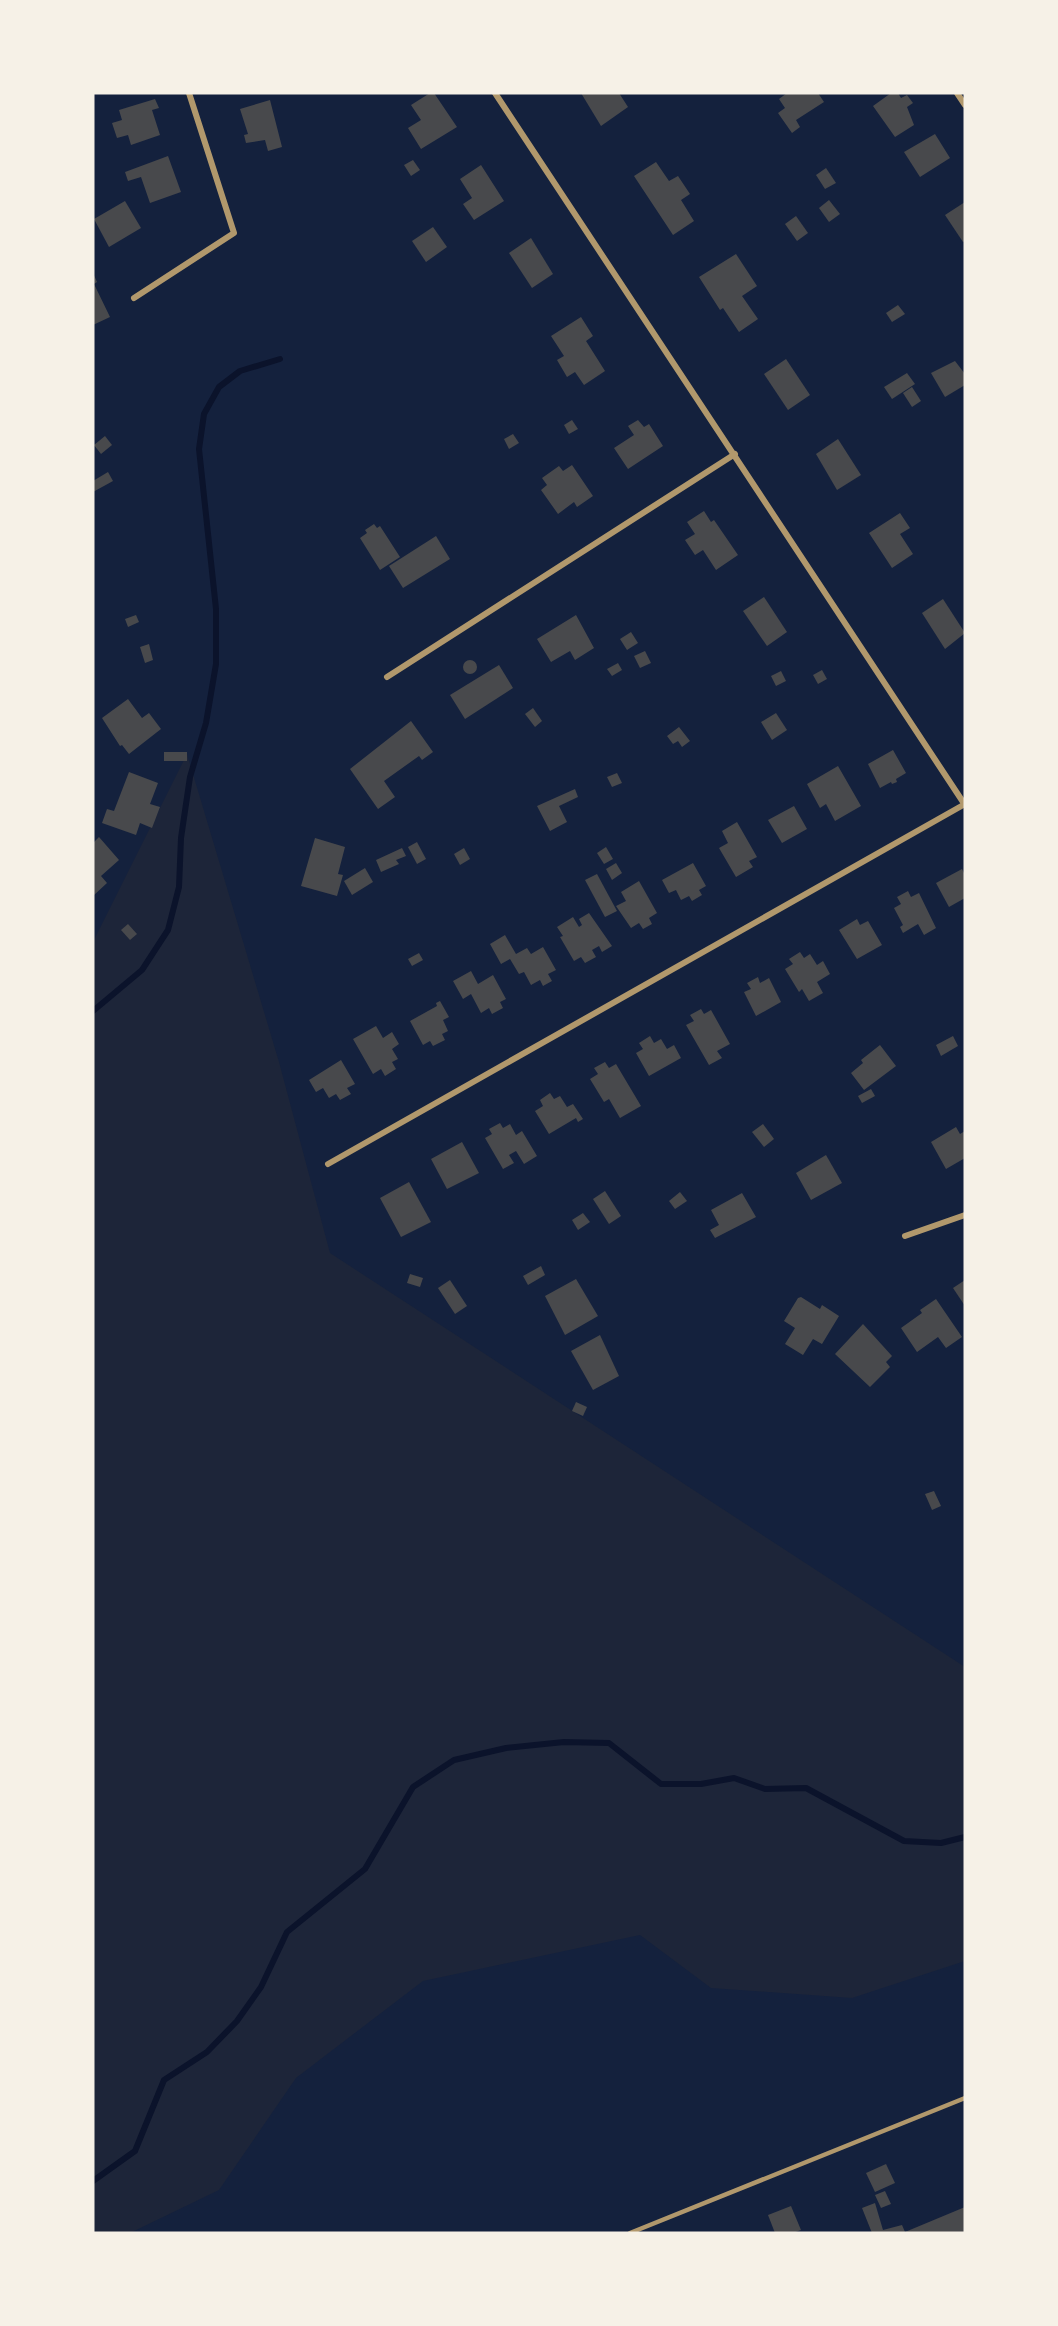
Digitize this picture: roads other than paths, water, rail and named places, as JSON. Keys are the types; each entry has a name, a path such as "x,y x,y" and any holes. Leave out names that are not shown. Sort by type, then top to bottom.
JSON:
{"street":[{"path":"134,298 234,234 189,93"},
{"path":"328,1164 965,804 495,93"},
{"path":"957,93 965,105"},
{"path":"387,677 735,454"},
{"path":"905,1236 965,1215"}],"lane":[{"path":"630,2233 965,2098"}],"waterway":[{"path":"93,1011 142,970 168,930 179,887 181,838 190,777 206,723 216,664 216,609 199,449 204,414 219,387 240,371 280,359"},
{"path":"93,2181 135,2151 164,2080 207,2052 237,2021 261,1987 287,1932 365,1869 413,1787 454,1760 506,1748 564,1742 609,1743 661,1784 701,1784 734,1778 765,1789 806,1788 904,1841 941,1843 965,1837"}]}
